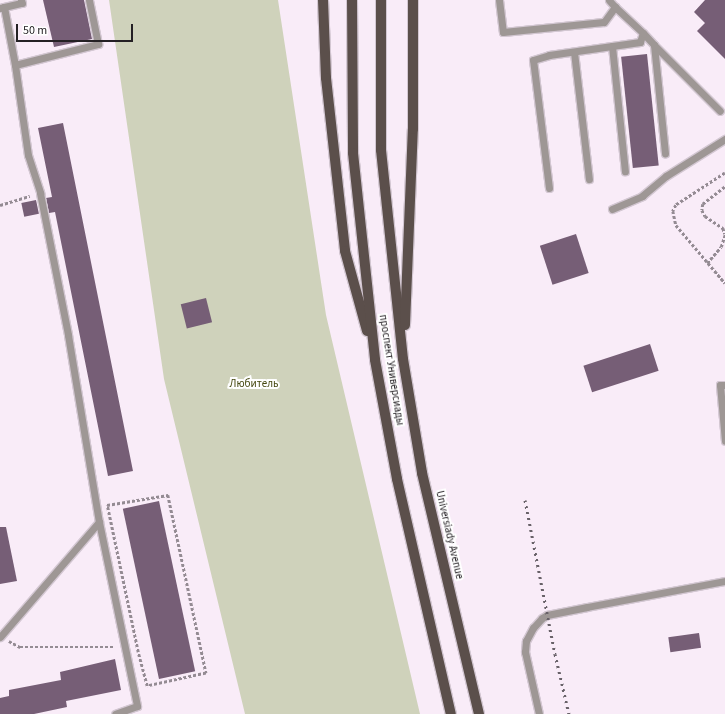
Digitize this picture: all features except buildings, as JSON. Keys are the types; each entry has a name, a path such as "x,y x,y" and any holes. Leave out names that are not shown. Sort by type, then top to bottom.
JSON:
{"main road":[{"path":"323,0 326,78 345,251 375,360"},
{"name":"проспект Универсиады","path":"352,0 353,153 375,360 397,480 451,714"},
{"name":"проспект Универсиады","path":"381,0 381,150 403,359"},
{"path":"403,359 413,129 413,0"},
{"name":"Universiady Avenue","path":"403,359 422,473 479,714"}],"lane":[{"path":"21,0 22,3 2,7 15,65 28,155 40,193 68,335 99,522 138,710 115,714"},
{"path":"15,65 98,44 88,0"},
{"path":"499,0 503,32 604,22 615,7"},
{"path":"609,0 720,111"},
{"path":"549,188 533,60 549,55 640,42 642,33"},
{"path":"654,45 665,153"},
{"path":"612,46 625,172"},
{"path":"574,52 589,179"},
{"path":"612,209 642,196 666,176 725,139"},
{"path":"725,385 720,385 725,441"},
{"path":"0,637 99,522"},
{"path":"539,714 525,652 526,641 533,628 542,618 547,615 725,581"}],"path":[{"path":"725,173 676,205 673,211 676,225 725,283"},
{"path":"707,263 721,247 725,234 723,228 708,220 702,210 704,204 725,187"},
{"path":"0,205 40,193"},
{"path":"107,505 168,495 206,673 147,686"},
{"path":"0,637 20,647 125,647"}],"green space":[{"name":"Любитель","path":"109,0 278,0 326,315 420,714 245,714 164,379"}],"railway":[{"path":"525,500 555,654 569,714"}]}
